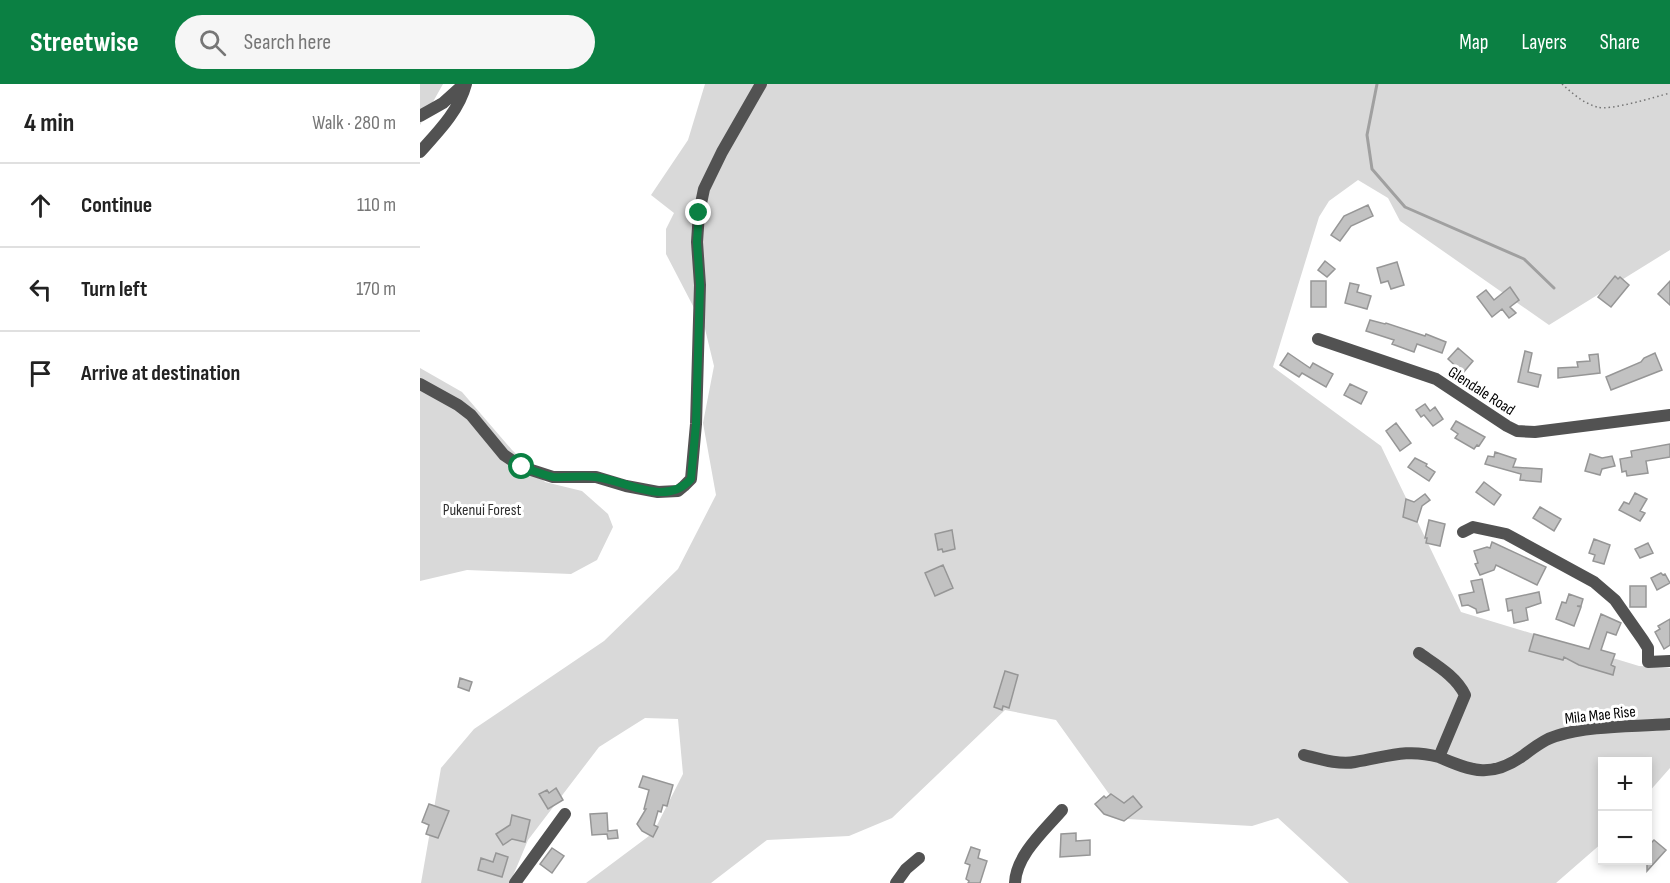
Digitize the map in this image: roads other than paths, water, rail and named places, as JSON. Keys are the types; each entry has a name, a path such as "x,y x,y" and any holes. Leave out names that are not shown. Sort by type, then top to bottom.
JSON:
{"street":[{"path":"420,116 443,103 465,84"},
{"path":"420,152 448,119 463,95 465,84"},
{"path":"420,384 471,415 504,455 522,467 553,477 596,477 658,492 678,490 684,486 691,479 696,424 700,285 697,242 699,213 704,189 722,152 761,84"},
{"name":"Glendale Road","path":"1318,339 1436,379 1517,431 1535,432 1670,415"},
{"path":"1463,532 1473,527 1506,534 1594,582 1615,600 1643,640 1648,648 1648,662 1670,661"},
{"path":"1419,653 1449,674 1465,695 1439,757"},
{"name":"Mila Mae Rise","path":"1304,755 1353,763 1407,752 1424,752 1474,771 1492,771 1511,764 1553,737 1582,730 1670,724"},
{"path":"1015,883 1017,871 1030,848 1062,810"},
{"path":"515,883 565,814"},
{"path":"896,883 906,869 919,858"}],"waterway":[{"path":"1377,84 1367,135 1372,169 1405,207 1524,259 1554,288"}],"park label":[{"name":"Pukenui Forest","path":"482,509"}]}
